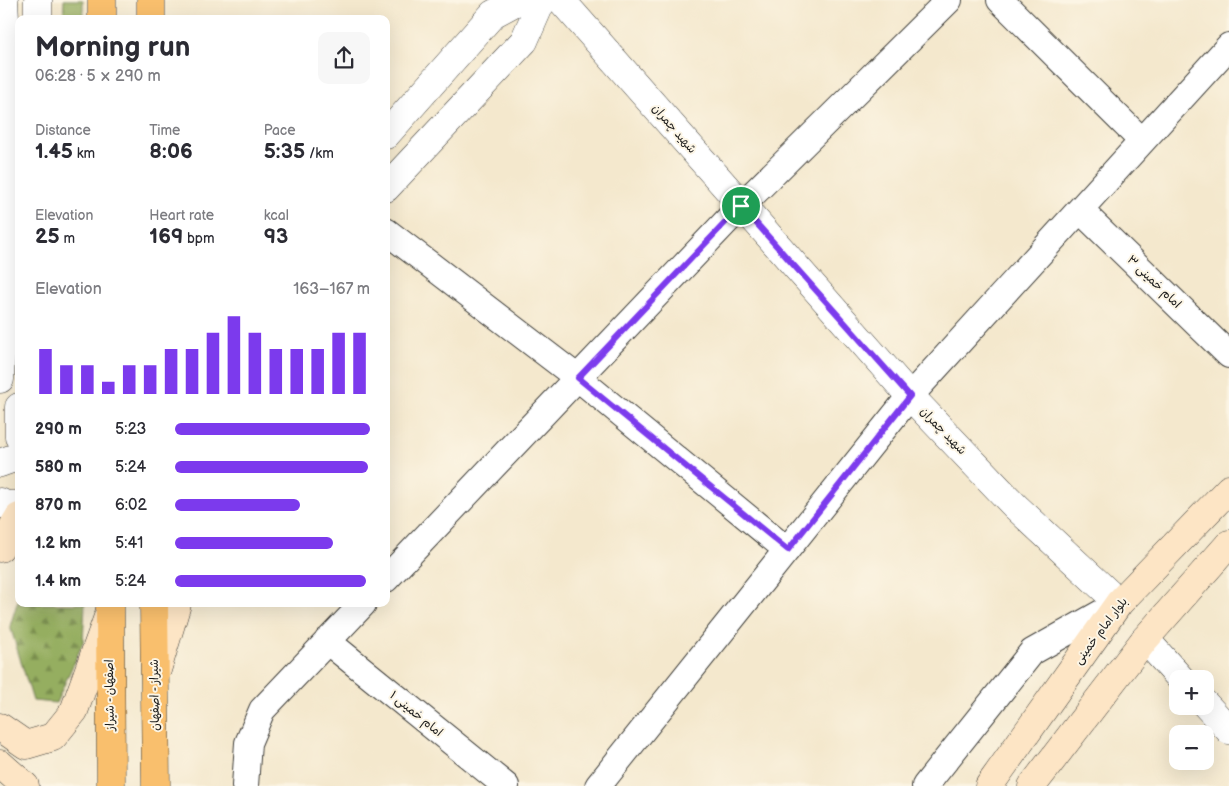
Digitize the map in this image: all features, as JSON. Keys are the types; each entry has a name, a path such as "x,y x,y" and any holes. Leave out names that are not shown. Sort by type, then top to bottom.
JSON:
{"highway":[{"path":"102,0 102,15"},
{"name":"شیراز - اصفهان","path":"154,607 156,786"},
{"name":"اصفهان - شیراز","path":"110,608 111,786"}],"main road":[{"name":"بلوار امام خمینی","path":"989,786 1119,603 1229,489"},
{"path":"0,548 15,524"},
{"path":"1032,786 1145,639 1229,544"},
{"path":"155,679 176,607"},
{"path":"0,727 26,745 53,737 74,712 110,608"},
{"path":"0,764 25,786"}],"street":[{"path":"0,379 11,134 4,0"},
{"path":"38,0 38,15"},
{"path":"390,130 493,14 519,0"},
{"path":"390,184 524,42 542,0"},
{"name":"شهید چمران","path":"561,0 910,396 1015,506 1119,603"},
{"path":"390,575 741,206 949,0"},
{"path":"1000,0 1142,141"},
{"path":"598,786 910,396 1229,46"},
{"name":"امام خمینی ۳","path":"1080,210 1229,355"},
{"path":"390,234 578,378 788,550"},
{"path":"0,463 11,458 15,458"},
{"path":"0,502 6,505 15,505"},
{"path":"925,786 1032,652 1119,603"},
{"path":"245,786 248,743 262,710 360,607"},
{"path":"1145,639 1173,670"},
{"name":"امام خمینی ۱","path":"327,641 506,786"},
{"path":"1214,714 1229,730"}],"green space":[{"path":"64,0 83,0 83,15 63,15"},
{"path":"16,607 85,607 83,643 56,703 33,701 10,626"}],"route":[{"path":"741,206 910,396 788,550 578,378 741,206"}]}
